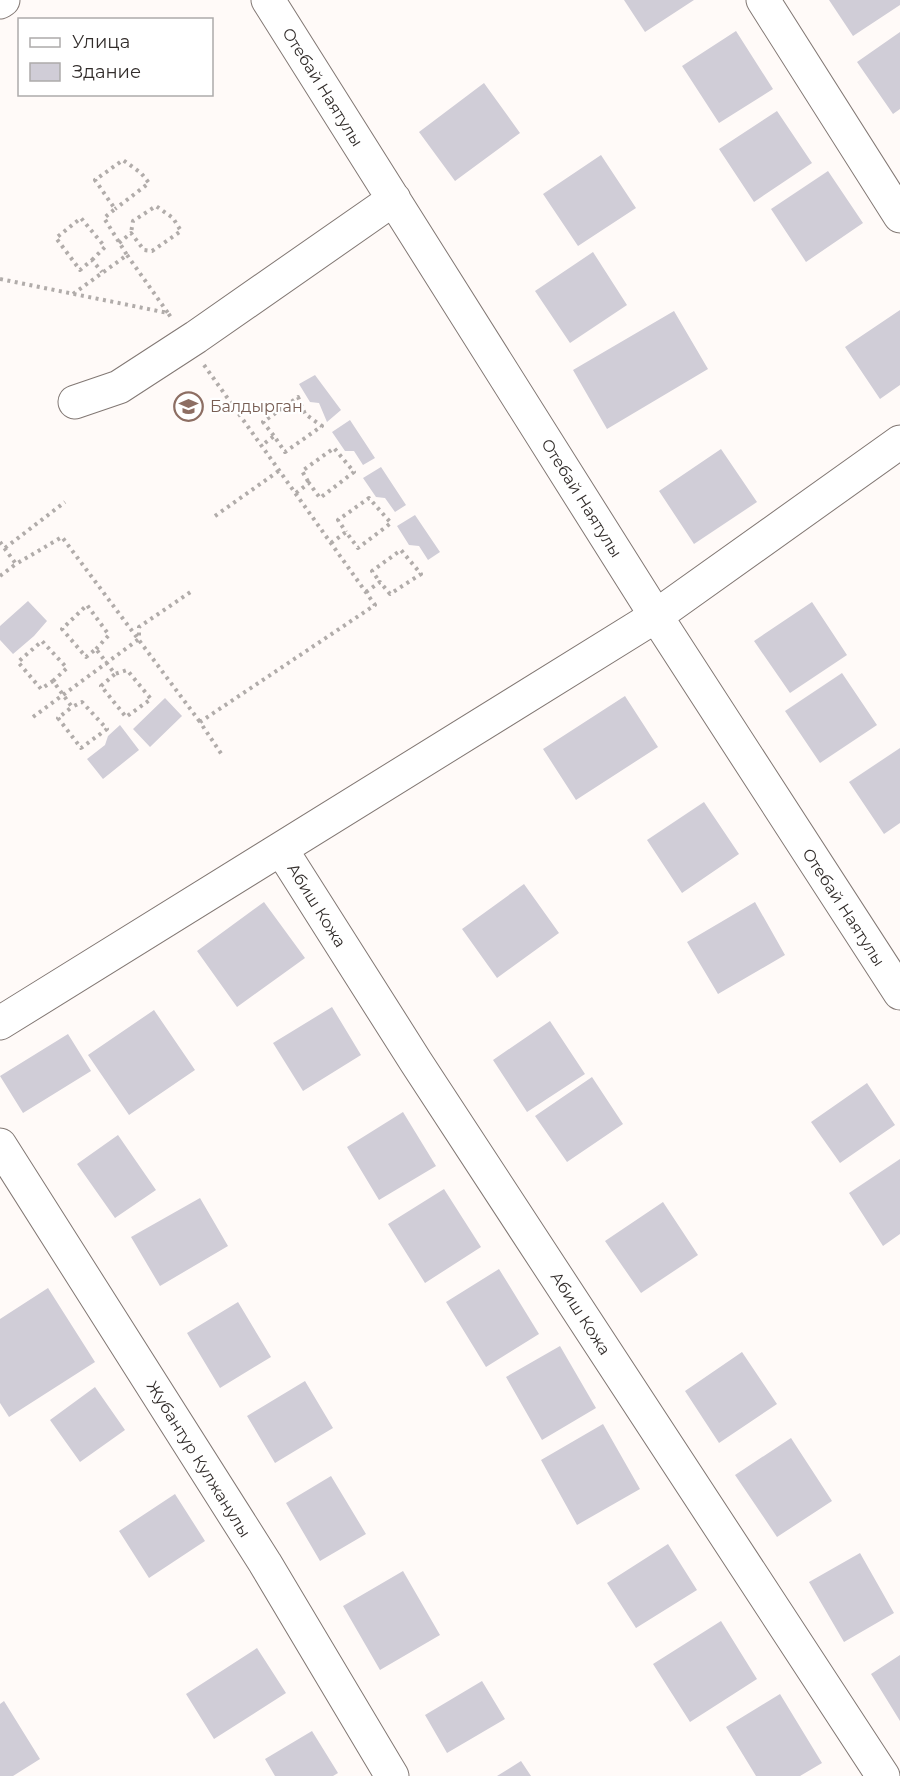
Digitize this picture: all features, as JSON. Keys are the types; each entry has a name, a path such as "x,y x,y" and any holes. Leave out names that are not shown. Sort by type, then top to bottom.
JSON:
{"street":[{"name":"Отебай Наятулы","path":"268,0 656,616 900,993"},
{"path":"763,0 900,216"},
{"path":"75,402 119,387 394,199"},
{"path":"0,1023 656,616 900,442"},
{"name":"Абиш Кожа","path":"281,849 416,1062 883,1776"},
{"name":"Жубантур Кулжанулы","path":"0,1145 265,1563 392,1776"}],"path":[{"path":"115,209 95,180 123,160 141,173 149,183 104,218 127,255 375,605 200,722"},
{"path":"119,243 131,233 133,221 156,206 173,218 182,231 152,251 144,250 131,233"},
{"path":"81,218 105,247 92,260 80,270 56,238 81,218"},
{"path":"73,295 127,255"},
{"path":"92,260 102,272"},
{"path":"0,279 168,313"},
{"path":"298,397 305,414 322,426 285,452 274,436 263,422 298,397"},
{"path":"265,443 274,436"},
{"path":"334,448 354,472 320,498 309,483 302,471 334,448"},
{"path":"215,516 280,470"},
{"path":"296,493 309,483"},
{"path":"369,498 391,524 358,548 346,532 338,520 369,498"},
{"path":"5,548 65,502"},
{"path":"331,543 346,532"},
{"path":"0,576 62,537 222,755"},
{"path":"0,542 16,564"},
{"path":"401,550 421,574 390,594 380,582 372,571 401,550"},
{"path":"366,592 380,582"},
{"path":"139,639 139,627 192,591"},
{"path":"87,604 109,635 96,649 86,657 62,629 87,604"},
{"path":"33,717 139,639"},
{"path":"42,641 67,668 53,681 41,689 18,662 42,641"},
{"path":"96,649 115,674"},
{"path":"127,670 151,699 126,717 101,686 115,674 127,670"},
{"path":"53,681 72,707"},
{"path":"82,702 107,729 81,748 58,718 72,707 82,702"}],"building":[{"path":"624,0 694,0 645,32"},
{"path":"829,0 900,0 900,5 853,36"},
{"path":"736,31 773,89 719,123 682,66"},
{"path":"900,32 900,109 893,114 857,62"},
{"path":"484,83 520,133 455,181 419,132"},
{"path":"777,111 812,163 754,202 719,149"},
{"path":"601,155 636,208 578,246 543,194"},
{"path":"828,171 863,223 806,262 771,209"},
{"path":"593,252 627,305 570,343 535,291"},
{"path":"900,310 900,385 880,399 845,347"},
{"path":"674,311 708,369 607,429 573,370"},
{"path":"315,375 341,410 327,422 319,403 310,402 299,384"},
{"path":"350,420 375,458 363,465 354,451 345,451 332,432"},
{"path":"721,449 757,502 694,544 659,491"},
{"path":"381,467 406,505 395,512 385,498 376,497 363,478"},
{"path":"415,515 440,552 428,560 419,546 409,545 397,526"},
{"path":"28,601 47,621 13,654 0,640 0,626"},
{"path":"812,602 847,655 790,693 754,641"},
{"path":"842,673 877,725 820,763 785,711"},
{"path":"625,696 658,747 576,800 543,749"},
{"path":"165,698 182,716 150,747 133,729"},
{"path":"120,725 139,750 103,779 87,759 105,745 108,736"},
{"path":"900,748 900,823 884,834 849,782"},
{"path":"704,802 739,854 682,893 647,840"},
{"path":"524,884 559,933 497,978 462,929"},
{"path":"264,902 305,958 237,1007 197,951"},
{"path":"755,902 785,955 718,994 687,942"},
{"path":"332,1007 361,1055 303,1091 273,1043"},
{"path":"154,1010 195,1070 129,1115 88,1055"},
{"path":"550,1021 585,1074 527,1112 493,1060"},
{"path":"68,1034 91,1071 23,1113 0,1076"},
{"path":"592,1077 623,1124 567,1162 535,1116"},
{"path":"867,1083 895,1125 840,1163 811,1122"},
{"path":"403,1112 436,1166 379,1200 347,1147"},
{"path":"118,1135 156,1190 115,1218 77,1164"},
{"path":"900,1159 900,1234 883,1246 849,1193"},
{"path":"444,1189 481,1247 425,1283 388,1224"},
{"path":"200,1198 228,1246 160,1286 131,1237"},
{"path":"663,1202 698,1255 641,1293 605,1241"},
{"path":"499,1269 539,1334 486,1367 446,1302"},
{"path":"48,1288 95,1362 9,1417 0,1403 0,1319"},
{"path":"238,1302 271,1357 220,1388 187,1333"},
{"path":"560,1346 596,1408 542,1440 506,1377"},
{"path":"742,1352 777,1404 719,1443 685,1391"},
{"path":"305,1381 333,1428 275,1463 247,1416"},
{"path":"95,1387 125,1430 80,1462 50,1420"},
{"path":"603,1424 640,1489 577,1525 541,1460"},
{"path":"791,1438 832,1501 777,1537 735,1475"},
{"path":"331,1476 366,1534 320,1561 286,1503"},
{"path":"175,1494 205,1541 149,1578 119,1531"},
{"path":"668,1544 697,1590 636,1628 607,1583"},
{"path":"860,1553 894,1613 844,1642 809,1582"},
{"path":"403,1571 440,1635 380,1670 343,1606"},
{"path":"721,1621 757,1679 690,1722 653,1664"},
{"path":"257,1648 286,1693 214,1739 186,1694"},
{"path":"900,1655 900,1721 871,1674"},
{"path":"482,1681 505,1719 447,1753 425,1715"},
{"path":"780,1694 822,1763 800,1776 756,1776 726,1727"},
{"path":"4,1701 40,1759 13,1776 0,1776 0,1704"},
{"path":"312,1731 338,1773 333,1776 275,1776 265,1759"},
{"path":"521,1761 531,1776 497,1776"}],"place":[{"name":"Балдырган","path":"189,406"}]}
